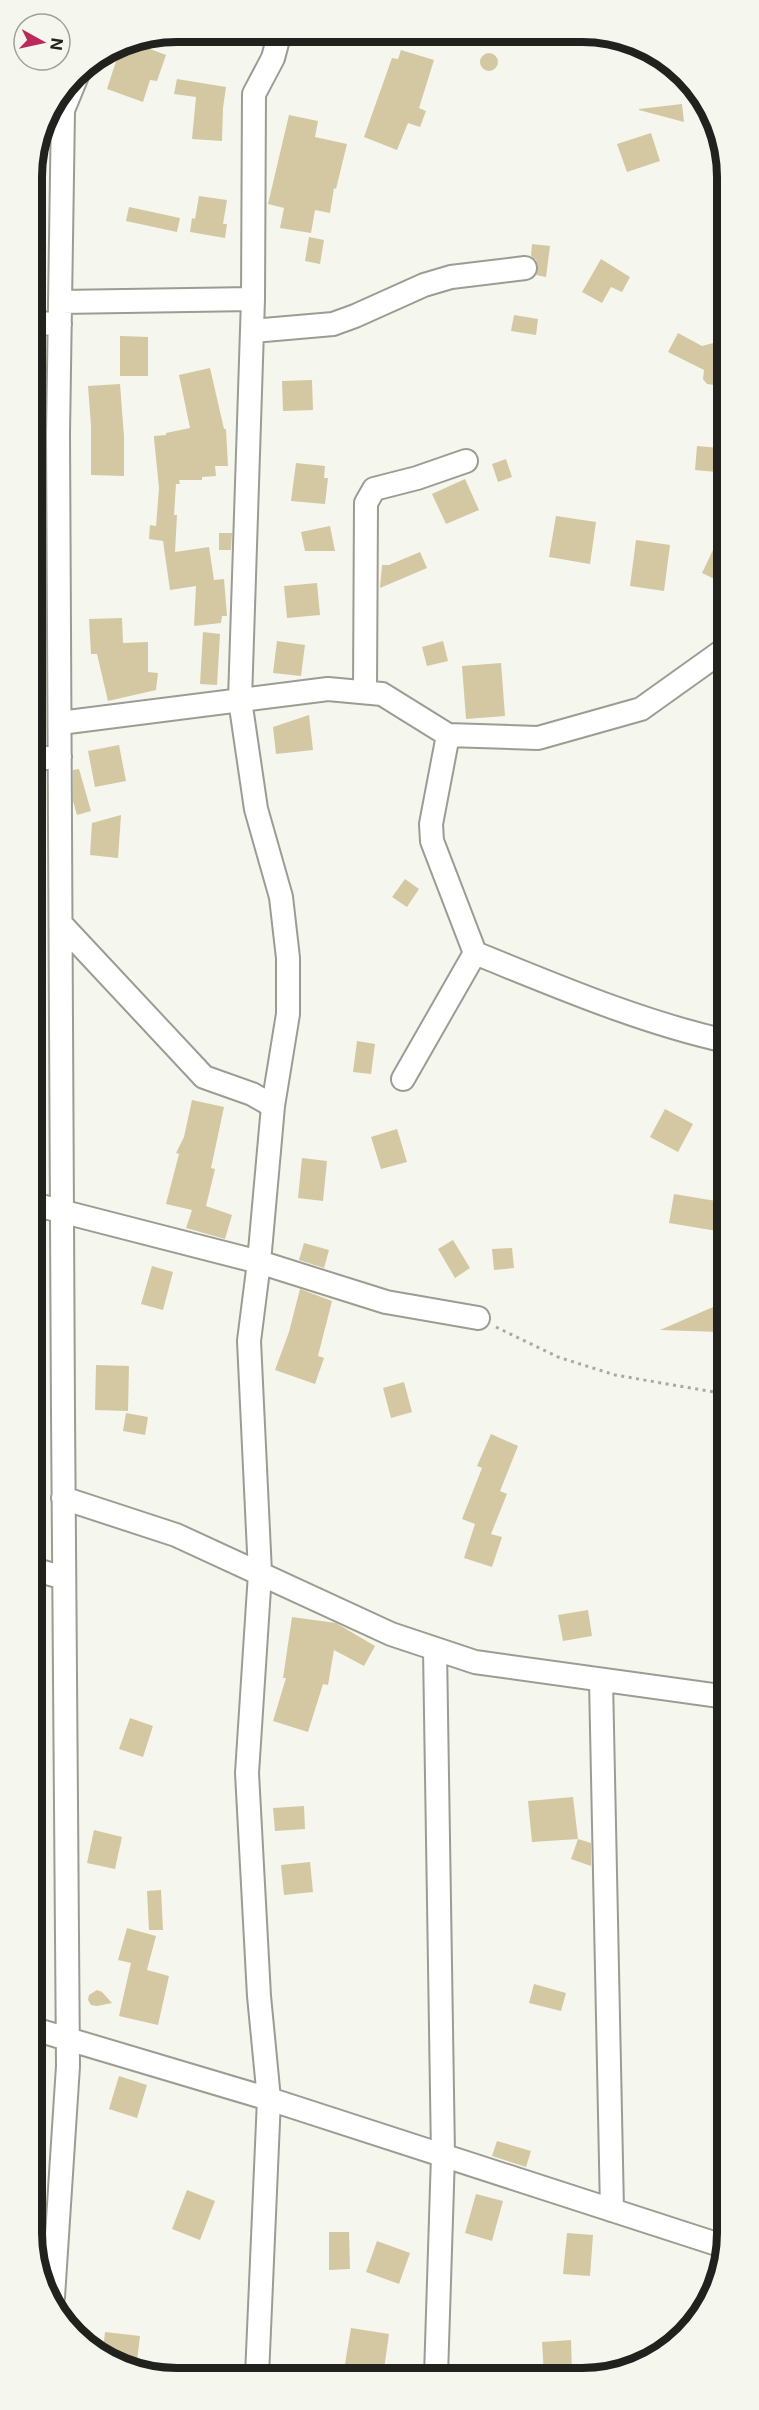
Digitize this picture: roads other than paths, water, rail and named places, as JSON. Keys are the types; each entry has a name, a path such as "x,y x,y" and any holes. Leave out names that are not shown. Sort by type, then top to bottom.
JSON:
{"street":[{"path":"257,2368 269,2099 259,1996 247,1773 260,1573 249,1341 259,1262 273,1106 288,1014 288,958 281,897 256,808 240,700 253,298 254,94 273,58 277,42"},
{"path":"54,2288 68,2066 63,1498 59,112"},
{"path":"252,331 333,324 424,285 451,278 525,268"},
{"path":"42,319 60,313 253,298"},
{"path":"365,692 366,502 374,489 466,461"},
{"path":"60,723 328,689 382,694 448,735 538,738 641,709 717,655"},
{"path":"448,735 431,824 432,841 475,953 574,993 717,1039"},
{"path":"42,758 60,757"},
{"path":"61,924 204,1077 252,1094 273,1106"},
{"path":"403,1079 475,953"},
{"path":"42,1206 259,1262 386,1302 478,1318"},
{"path":"63,1498 176,1534 391,1634 475,1662 717,1695"},
{"path":"42,1572 64,1578"},
{"path":"435,1649 443,2155 436,2368"},
{"path":"602,1680 612,2210"},
{"path":"42,2031 269,2099 717,2244"}]}
